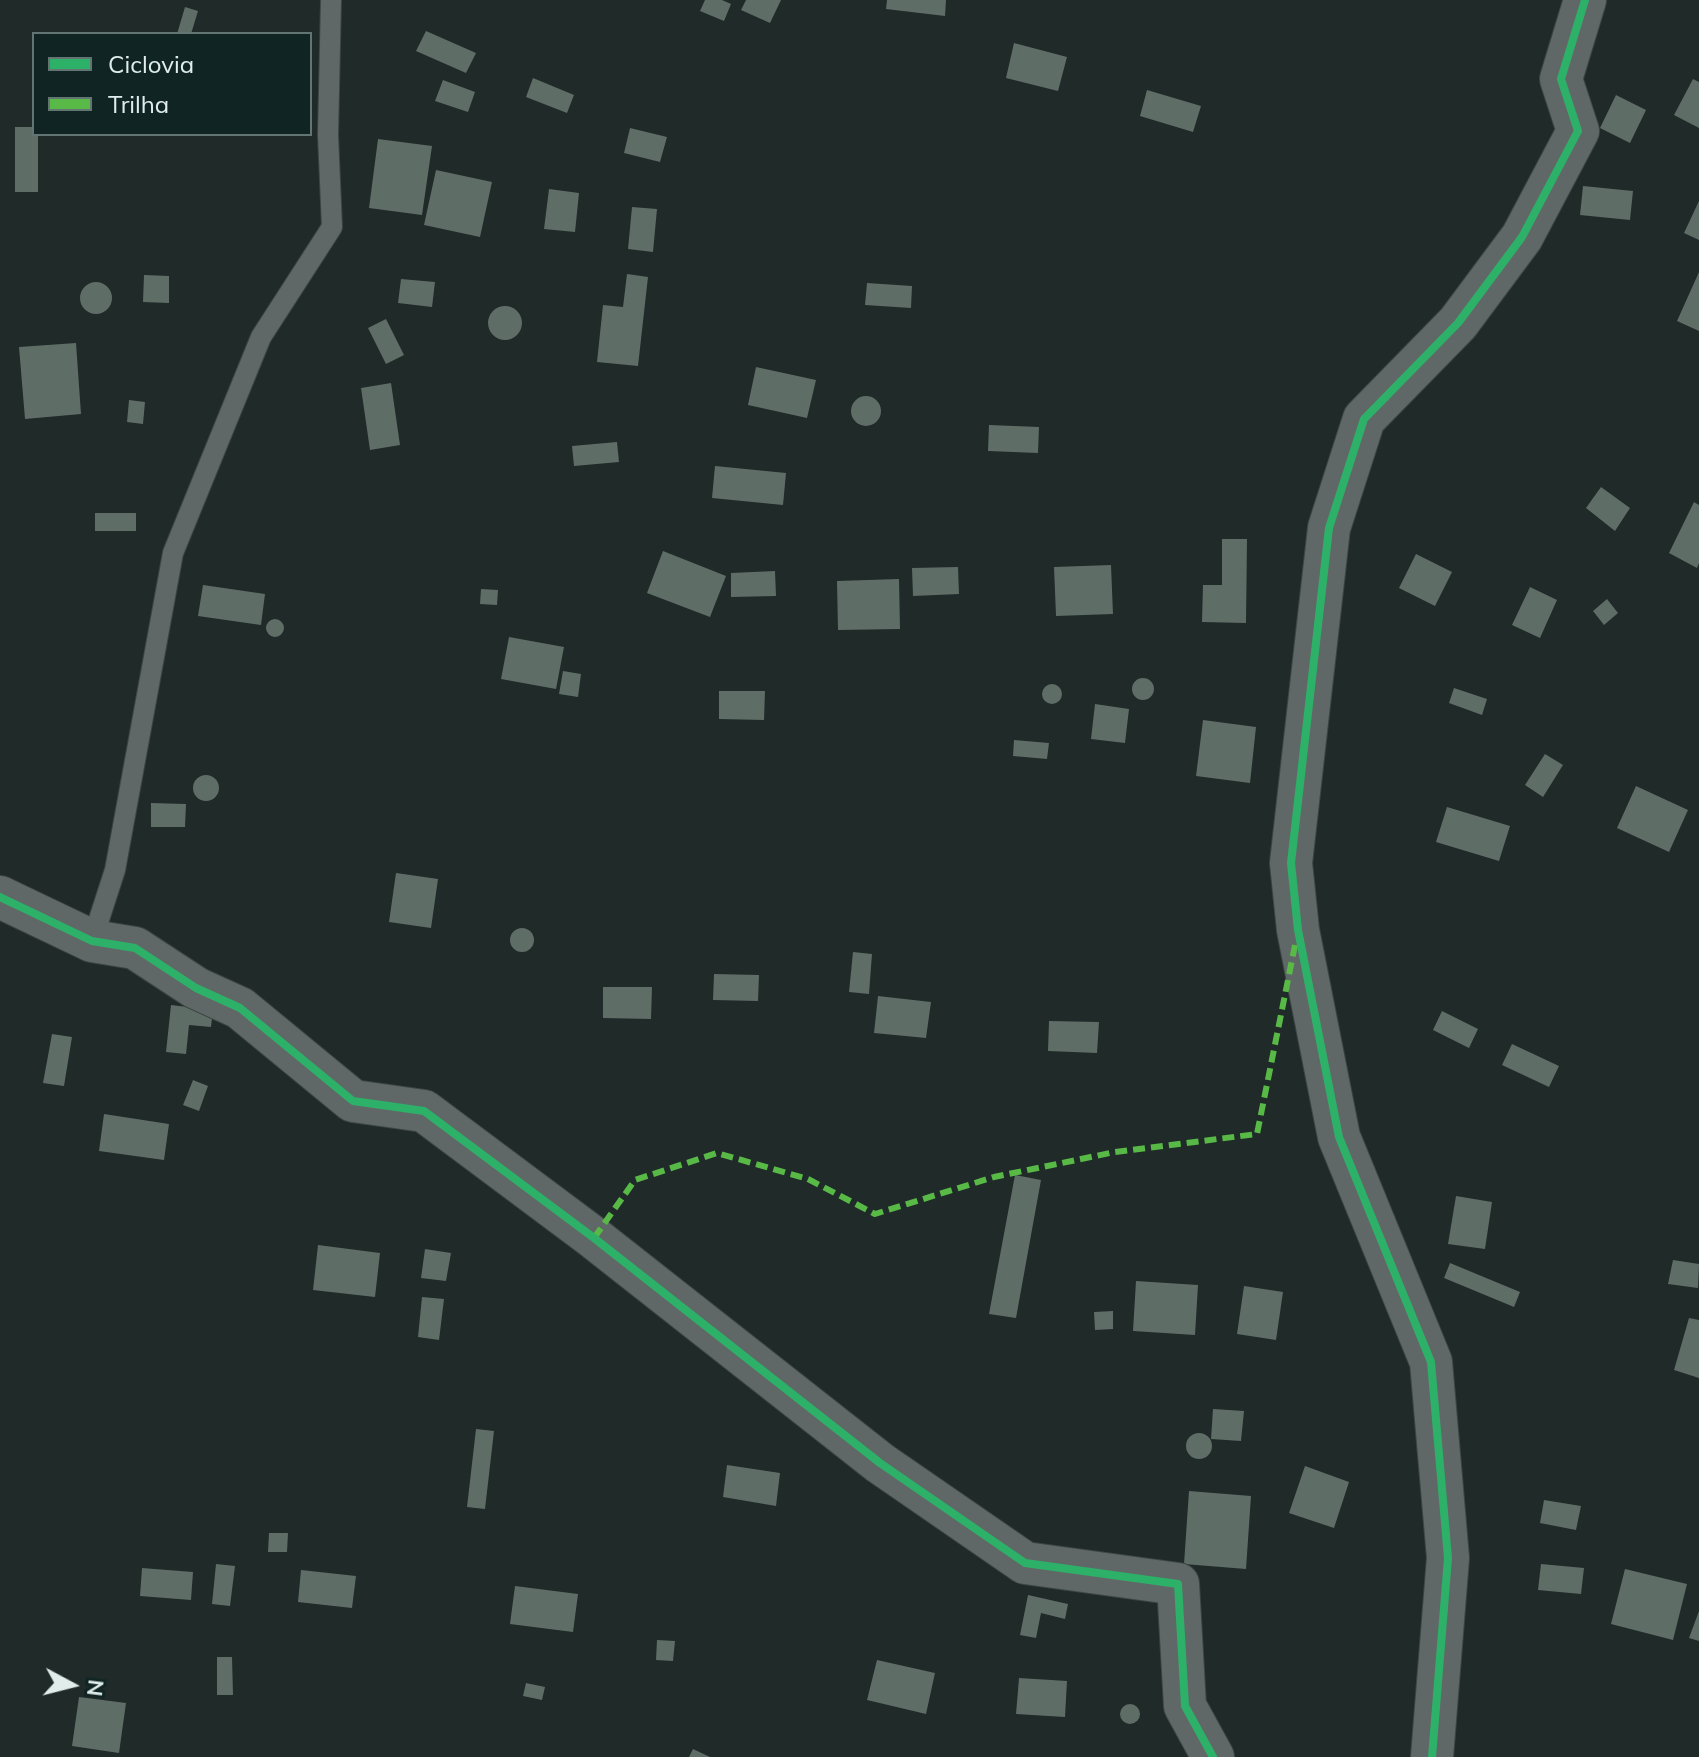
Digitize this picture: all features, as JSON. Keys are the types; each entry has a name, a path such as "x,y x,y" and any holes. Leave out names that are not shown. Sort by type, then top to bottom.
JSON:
{"street":[{"path":"1432,1757 1448,1558 1431,1362 1339,1137 1298,930 1291,863 1329,528 1364,419 1458,323 1522,237 1578,131 1561,79 1585,0"},
{"path":"0,897 92,941 135,948 196,988 240,1008 353,1101 424,1111 594,1238 880,1463 1025,1563 1178,1584 1185,1706 1213,1757"}],"lane":[{"path":"92,941 115,870 173,553 261,337 332,227 328,135 331,0"}],"building":[{"path":"705,0 722,0 731,4 724,21 700,11"},
{"path":"746,0 781,0 770,23 741,10"},
{"path":"887,0 946,0 945,16 886,9"},
{"path":"185,7 198,11 192,32 178,32"},
{"path":"426,31 476,53 466,73 416,51"},
{"path":"1014,43 1067,57 1058,91 1006,78"},
{"path":"533,78 574,95 567,113 526,97"},
{"path":"1693,79 1699,82 1699,128 1674,115"},
{"path":"443,80 475,92 468,112 435,101"},
{"path":"1147,90 1201,106 1193,132 1140,116"},
{"path":"1616,95 1646,110 1630,143 1600,128"},
{"path":"15,127 32,127 32,136 38,136 38,192 15,192"},
{"path":"630,128 667,137 660,162 624,153"},
{"path":"378,139 432,146 422,215 369,208"},
{"path":"436,170 492,182 480,237 424,225"},
{"path":"1583,186 1633,191 1630,220 1580,215"},
{"path":"549,189 579,193 575,232 544,229"},
{"path":"1699,201 1699,240 1684,233"},
{"path":"632,207 657,209 653,252 628,249"},
{"path":"1699,272 1699,331 1677,321"},
{"path":"627,274 648,277 638,366 597,362 603,305 623,307"},
{"path":"144,275 169,276 169,303 143,302"},
{"path":"401,279 435,282 432,307 398,303"},
{"path":"96,282 108,286 112,298 108,310 96,314 84,310 80,298 84,286"},
{"path":"867,283 912,286 911,308 865,305"},
{"path":"505,306 517,311 522,323 517,335 505,340 493,335 488,323 493,311"},
{"path":"386,319 404,355 386,364 368,328"},
{"path":"76,343 81,414 25,419 19,347"},
{"path":"756,367 816,380 807,418 748,405"},
{"path":"391,383 400,445 370,450 361,388"},
{"path":"866,396 876,401 881,411 876,421 866,426 856,421 851,411 856,401"},
{"path":"129,400 145,402 143,424 127,422"},
{"path":"989,425 1039,427 1038,453 988,451"},
{"path":"617,442 619,462 574,466 572,446"},
{"path":"715,466 786,473 783,505 712,498"},
{"path":"1601,487 1630,508 1615,531 1586,508"},
{"path":"1694,502 1699,505 1697,568 1669,553"},
{"path":"95,513 136,513 136,531 95,531"},
{"path":"1222,539 1247,539 1246,623 1202,622 1203,585 1222,585"},
{"path":"663,551 726,576 710,617 647,593"},
{"path":"1416,554 1452,572 1435,606 1399,588"},
{"path":"1111,565 1113,614 1056,616 1054,567"},
{"path":"958,567 959,594 913,596 912,568"},
{"path":"775,571 776,596 731,597 731,573"},
{"path":"899,579 900,629 838,630 837,581"},
{"path":"203,585 265,594 261,625 198,616"},
{"path":"1530,587 1557,600 1540,638 1512,625"},
{"path":"481,589 498,590 497,605 480,604"},
{"path":"1607,599 1618,613 1604,625 1593,611"},
{"path":"275,619 284,628 275,637 266,628"},
{"path":"509,637 564,647 556,689 501,679"},
{"path":"563,671 581,674 578,697 559,694"},
{"path":"1143,678 1151,681 1154,689 1151,697 1143,700 1135,697 1132,689 1135,681"},
{"path":"1052,684 1059,687 1062,694 1059,701 1052,704 1045,701 1042,694 1045,687"},
{"path":"1454,688 1487,699 1482,715 1449,703"},
{"path":"719,691 765,691 764,720 719,719"},
{"path":"1095,704 1129,709 1125,743 1091,739"},
{"path":"1203,720 1256,727 1250,783 1196,776"},
{"path":"1014,740 1049,743 1047,759 1013,756"},
{"path":"1545,754 1563,765 1543,797 1525,785"},
{"path":"206,775 215,779 219,788 215,797 206,801 197,797 193,788 197,779"},
{"path":"1636,786 1688,810 1669,852 1617,828"},
{"path":"151,803 186,804 185,827 151,827"},
{"path":"1447,807 1510,826 1499,861 1436,842"},
{"path":"396,873 438,879 431,928 389,922"},
{"path":"522,928 533,935 534,940 527,951 522,952 511,945 510,940 517,929"},
{"path":"853,952 872,954 869,994 849,992"},
{"path":"714,974 759,975 758,1001 713,1000"},
{"path":"603,987 652,987 651,1019 603,1018"},
{"path":"878,996 931,1002 926,1038 874,1033"},
{"path":"171,1005 213,1010 211,1027 189,1025 186,1054 166,1052"},
{"path":"1442,1011 1478,1029 1469,1048 1433,1030"},
{"path":"1049,1021 1099,1022 1097,1053 1048,1051"},
{"path":"52,1034 72,1037 64,1086 43,1083"},
{"path":"1512,1044 1559,1066 1549,1087 1502,1065"},
{"path":"193,1080 208,1086 199,1111 183,1105"},
{"path":"104,1114 169,1124 164,1160 99,1151"},
{"path":"1015,1175 1041,1180 1016,1318 989,1314"},
{"path":"1456,1196 1492,1202 1485,1249 1448,1244"},
{"path":"318,1245 380,1253 375,1297 313,1290"},
{"path":"425,1249 451,1253 446,1281 421,1278"},
{"path":"1673,1260 1699,1264 1698,1288 1668,1284"},
{"path":"1450,1263 1520,1292 1514,1307 1444,1278"},
{"path":"1136,1281 1198,1285 1195,1335 1133,1331"},
{"path":"1244,1286 1283,1292 1276,1340 1237,1334"},
{"path":"422,1297 444,1299 439,1340 418,1337"},
{"path":"1113,1311 1113,1329 1095,1330 1094,1312"},
{"path":"1689,1318 1699,1320 1699,1378 1674,1370"},
{"path":"1213,1409 1244,1411 1241,1441 1211,1439"},
{"path":"476,1429 494,1431 485,1509 467,1507"},
{"path":"1199,1433 1208,1437 1212,1446 1208,1455 1199,1459 1190,1455 1186,1446 1190,1437"},
{"path":"727,1465 780,1473 776,1506 723,1497"},
{"path":"1305,1466 1349,1482 1334,1528 1289,1513"},
{"path":"1189,1491 1251,1496 1246,1569 1184,1564"},
{"path":"1544,1500 1581,1506 1576,1530 1540,1523"},
{"path":"269,1533 288,1533 287,1552 268,1552"},
{"path":"216,1564 235,1566 230,1606 212,1604"},
{"path":"1541,1564 1584,1568 1581,1594 1538,1590"},
{"path":"142,1568 193,1572 191,1600 140,1596"},
{"path":"1625,1569 1687,1584 1673,1640 1611,1624"},
{"path":"301,1570 356,1576 352,1608 298,1602"},
{"path":"515,1586 578,1594 573,1632 510,1624"},
{"path":"1028,1595 1068,1604 1065,1619 1041,1613 1036,1638 1020,1635"},
{"path":"1699,1611 1699,1641 1689,1638"},
{"path":"657,1640 675,1641 673,1661 656,1660"},
{"path":"217,1657 232,1657 233,1695 217,1695"},
{"path":"877,1660 935,1673 926,1714 867,1700"},
{"path":"1019,1678 1067,1681 1065,1717 1016,1714"},
{"path":"526,1683 545,1687 542,1700 523,1696"},
{"path":"79,1697 126,1703 119,1753 72,1746"},
{"path":"1130,1704 1137,1707 1140,1714 1137,1721 1130,1724 1123,1721 1120,1714 1123,1707"},
{"path":"693,1749 710,1757 689,1757"}],"marked path":[{"path":"594,1238 635,1180 717,1153 808,1179 875,1214 994,1177 1115,1152 1257,1134 1295,945"}],"cycle path":[{"path":"1432,1757 1448,1558 1431,1362 1339,1137 1298,930 1291,863 1329,528 1364,419 1458,323 1522,237 1578,131 1561,79 1585,0"},
{"path":"0,897 92,941 135,948 196,988 240,1008 353,1101 424,1111 594,1238 880,1463 1025,1563 1178,1584 1185,1706 1213,1757"}]}
